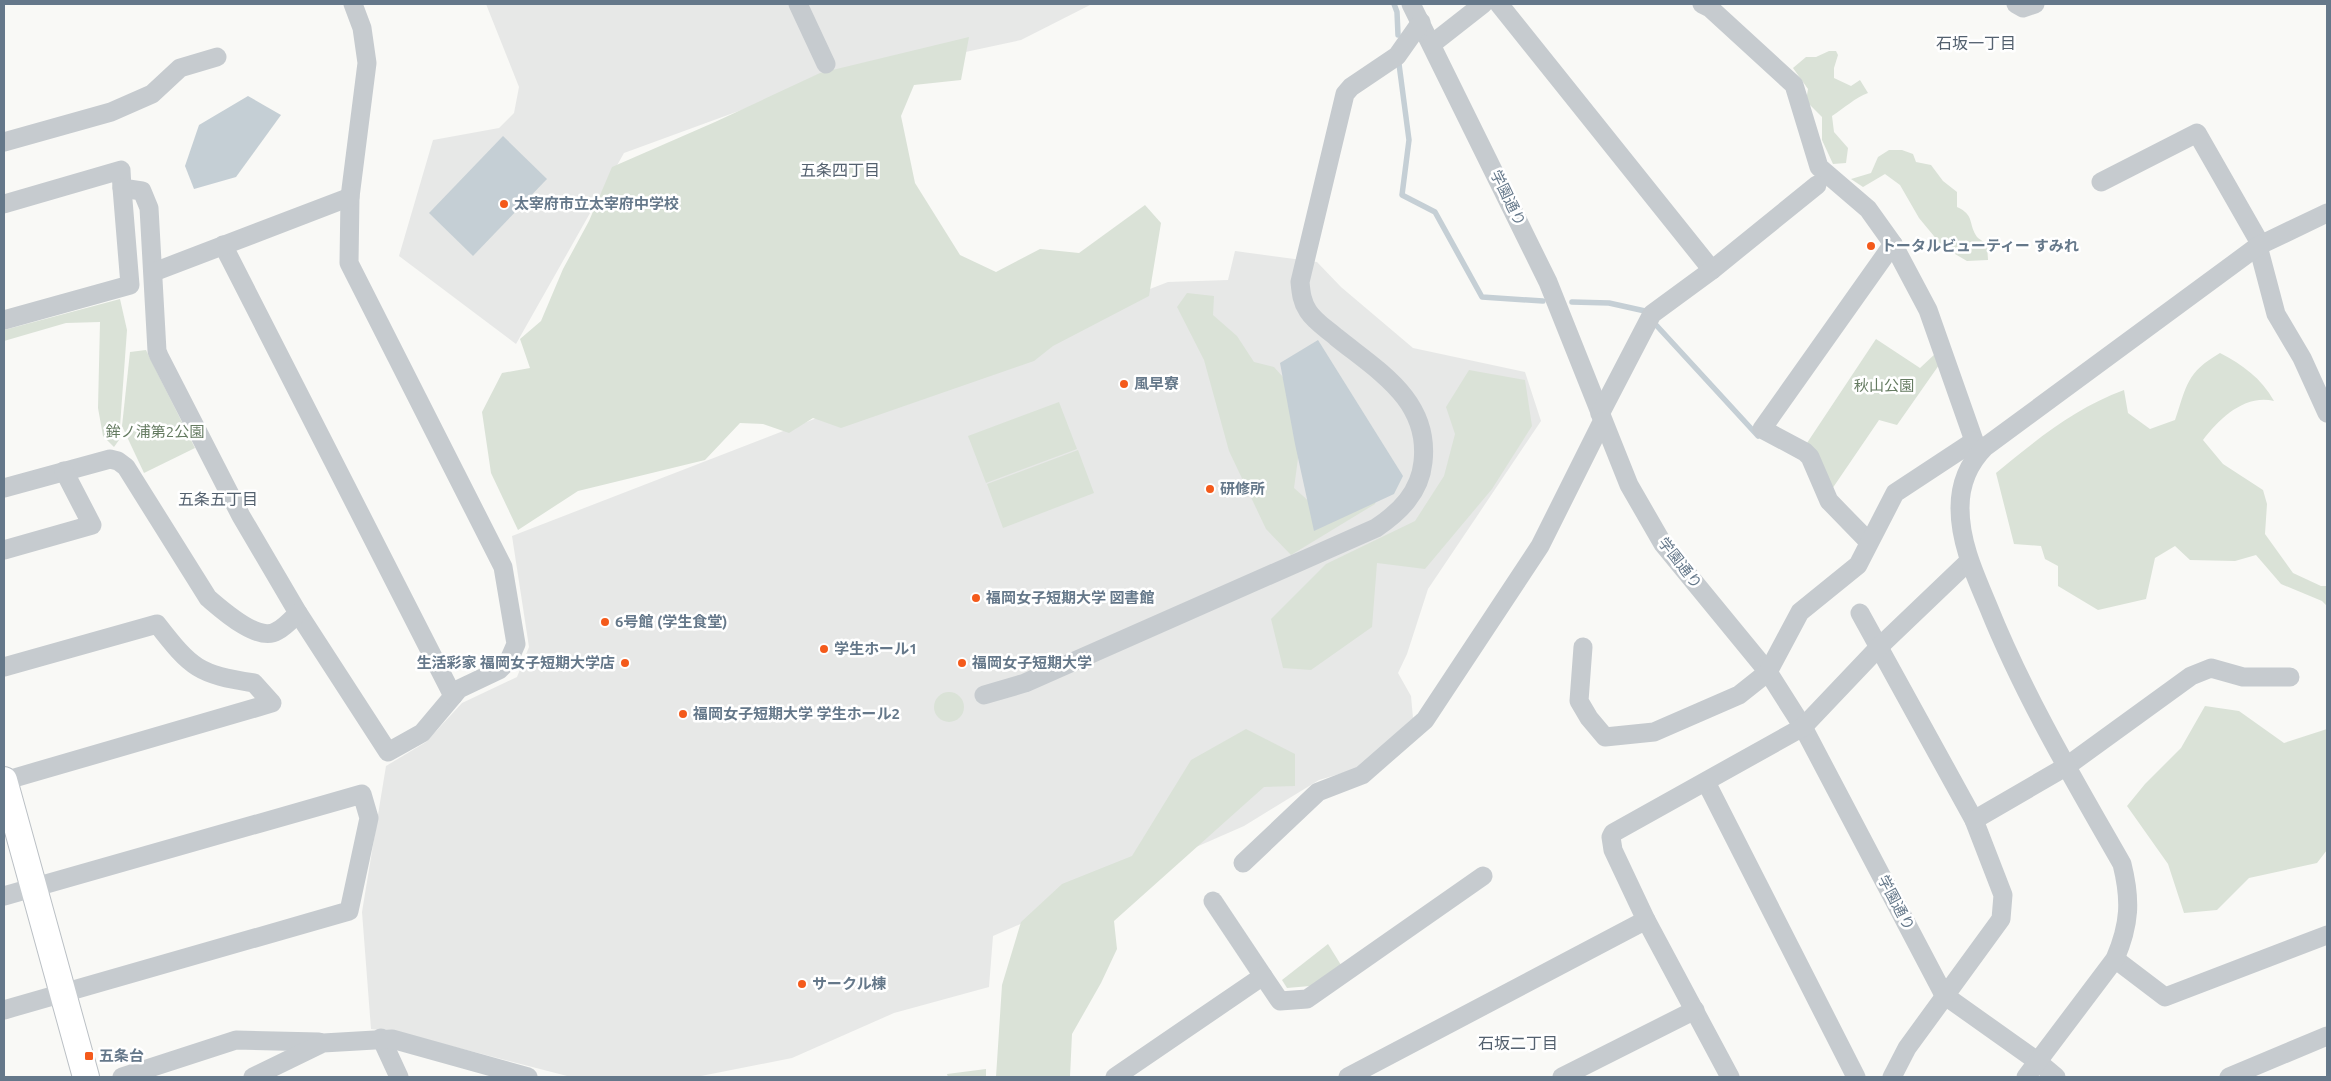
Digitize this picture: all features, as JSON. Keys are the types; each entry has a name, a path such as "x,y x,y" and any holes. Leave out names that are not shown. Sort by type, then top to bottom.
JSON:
{"street":[{"path":"122,188 142,192 146,197 154,272 157,351 159,356 241,516 298,613 388,752 422,733 459,689 499,670 508,660 516,644 503,567 349,263 350,197 367,64 362,28 353,4"},
{"path":"798,4 826,64"},
{"name":"学園通り","path":"1411,4 1548,282 1629,485 1663,544 1768,672 1803,727 1944,995 2037,1061 2056,1077"},
{"path":"1432,44 1482,4"},
{"path":"1499,4 1712,270"},
{"path":"2016,4 2023,8 2035,4"},
{"path":"1707,5 1794,85 1819,167 1868,209 1893,244 1928,310 1976,447 1961,496 1961,518 1969,560 2008,656 2122,864 2128,888 2128,912 2124,936 2115,959 2026,1077"},
{"path":"984,694 1025,683 1376,528 1391,518 1416,488 1422,471 1425,438 1420,421 1411,406 1388,378 1315,320 1302,298 1300,282 1345,94 1351,86 1397,56 1421,22"},
{"path":"4,142 111,112 152,94 180,68 218,57"},
{"path":"2101,182 2197,133 2259,245 2276,314 2302,358 2327,413"},
{"path":"4,204 121,170 130,285 4,320"},
{"path":"1243,863 1318,792 1362,775 1425,720 1540,546 1652,314 1712,270 1817,185"},
{"path":"154,272 350,197"},
{"path":"1583,647 1579,701 1589,718 1605,737 1654,732 1739,695 1768,672 1800,612 1858,565 1868,541 1895,493 1976,447 2062,390 2259,245 2327,213"},
{"path":"1868,541 1829,501 1810,457 1805,452 1762,429 1893,244"},
{"path":"223,245 452,696"},
{"path":"4,488 110,459 118,461 126,467 208,598 241,624 255,630 272,633 298,613"},
{"path":"4,550 92,525 64,472"},
{"path":"1730,1077 1646,920 1613,850 1611,837 1618,829 1803,727 1879,647 1969,560"},
{"path":"1860,613 1974,820 2003,895 2000,919 1907,1048 1892,1077"},
{"path":"4,667 157,624 176,649 200,670 219,678 254,683 272,703 4,780 86,1077"},
{"path":"1974,820 2067,766 2191,676 2211,668 2243,677 2290,678"},
{"path":"1706,782 1856,1077"},
{"path":"4,896 362,794 369,818 349,911 4,1010"},
{"path":"1213,901 1280,1001 1307,999 1483,876"},
{"path":"1348,1077 1381,1070 1646,920"},
{"path":"2115,959 2165,997 2327,935"},
{"path":"1115,1077 1262,976"},
{"path":"1562,1077 1695,1010"},
{"path":"2228,1077 2327,1036"},
{"path":"381,1038 399,1077"},
{"path":"122,1077 236,1040 323,1043 381,1038 392,1039 528,1077"},
{"path":"253,1077 323,1043"}],"shaded area":[{"name":"太宰府市立太宰府中学校","path":"486,4 1092,4 1021,40 807,86 624,153 516,344 399,256 433,140 499,128 514,113 519,87"},
{"path":"248,96 281,115 236,177 194,189 185,166 199,125"},
{"path":"503,136 547,179 473,256 429,213"},
{"name":"福岡女子短期大学","path":"1235,251 1317,262 1341,287 1413,348 1525,372 1541,421 1428,589 1407,654 1398,673 1411,696 1413,718 1356,769 1319,780 1244,826 993,936 989,987 894,1013 792,1058 696,1077 571,1077 397,1032 371,1029 362,912 386,766 426,742 462,703 517,677 529,647 512,536 1168,282 1228,280"},
{"path":"1318,340 1403,476 1394,494 1314,531 1280,363"}],"green space":[{"path":"969,37 961,80 914,85 901,116 915,183 960,255 996,272 1040,249 1079,253 1145,205 1161,223 1149,296 1053,346 1034,361 841,428 813,418 789,433 763,424 740,423 705,460 578,491 518,530 491,473 482,412 502,373 530,368 520,339 541,321 563,269 589,221 612,167 820,73"},
{"path":"1829,51 1836,51 1838,55 1834,68 1834,78 1851,86 1860,80 1868,93 1854,100 1832,116 1834,132 1848,148 1846,163 1833,164 1822,140 1822,117 1806,101 1808,89 1793,68 1806,57 1816,57"},
{"path":"1889,150 1902,150 1913,154 1916,162 1931,165 1943,181 1957,192 1957,207 1963,210 1969,217 1977,237 1987,244 1988,260 1967,261 1943,247 1919,218 1900,185 1885,174 1863,187 1851,179 1871,173 1878,157"},
{"path":"1187,293 1214,296 1213,315 1237,336 1254,362 1274,367 1292,387 1302,429 1294,488 1321,512 1385,467 1375,504 1291,555 1266,529 1229,451 1204,360 1177,307"},
{"path":"120,299 127,330 119,440 114,447 103,436 98,408 100,322 66,323 4,341 4,330"},
{"name":"秋山公園","path":"1876,339 1920,368 1935,354 1939,365 1897,425 1879,420 1832,489 1807,443"},
{"name":"鉾ノ浦第2公園","path":"146,350 195,448 144,473 122,426 130,352"},
{"path":"2220,353 2251,373 2263,385 2274,401 2263,400 2243,404 2225,416 2203,440 2223,464 2263,490 2267,504 2265,534 2293,573 2321,586 2327,586 2327,606 2322,601 2281,584 2256,555 2235,561 2190,560 2175,546 2155,558 2146,599 2098,610 2058,586 2058,566 2045,559 2041,546 2014,544 1996,473 2041,437 2073,415 2106,397 2124,390 2128,413 2150,429 2175,420 2189,381 2200,367"},
{"path":"1469,370 1525,380 1532,426 1492,489 1425,569 1377,563 1372,627 1311,670 1283,668 1271,619 1326,564 1415,521 1444,476 1455,434 1446,407"},
{"path":"1059,402 1077,449 986,483 968,436"},
{"path":"1078,450 1094,493 1003,528 987,484"},
{"path":"949,692 960,696 964,707 960,718 949,722 938,718 934,707 938,696"},
{"path":"2205,706 2239,711 2284,743 2327,729 2327,850 2317,863 2249,878 2217,910 2184,913 2168,864 2127,806 2145,784 2181,748"},
{"path":"1246,729 1295,754 1295,786 1264,787 1114,921 1117,949 1101,983 1072,1034 1070,1077 996,1077 1002,985 1021,922 1062,884 1132,856 1191,760"},
{"path":"1328,944 1341,965 1310,986 1287,988 1282,980"},
{"path":"986,1069 986,1077 948,1077 947,1074"}],"waterway":[{"path":"1394,4 1397,12 1398,35"},
{"path":"1399,64 1409,140 1402,195 1435,212 1482,297 1543,301"},
{"path":"1572,302 1609,303 1645,311"},
{"path":"1657,326 1758,436"}],"place":[{"name":"太宰府市立太宰府中学校","path":"504,204"},
{"name":"トータルビューティー すみれ","path":"1871,246"},
{"name":"風早寮","path":"1124,384"},
{"name":"研修所","path":"1210,489"},
{"name":"福岡女子短期大学 図書館","path":"976,598"},
{"name":"6号館 (学生食堂)","path":"605,622"},
{"name":"学生ホール1","path":"824,649"},
{"name":"生活彩家 福岡女子短期大学店","path":"625,663"},
{"name":"福岡女子短期大学","path":"962,663"},
{"name":"福岡女子短期大学 学生ホール2","path":"683,714"},
{"name":"サークル棟","path":"802,984"},
{"name":"五条台","path":"89,1056"}],"district":[{"name":"石坂一丁目","path":"1976,43"},
{"name":"五条四丁目","path":"840,170"},
{"name":"五条五丁目","path":"218,499"},
{"name":"石坂二丁目","path":"1518,1043"}]}
